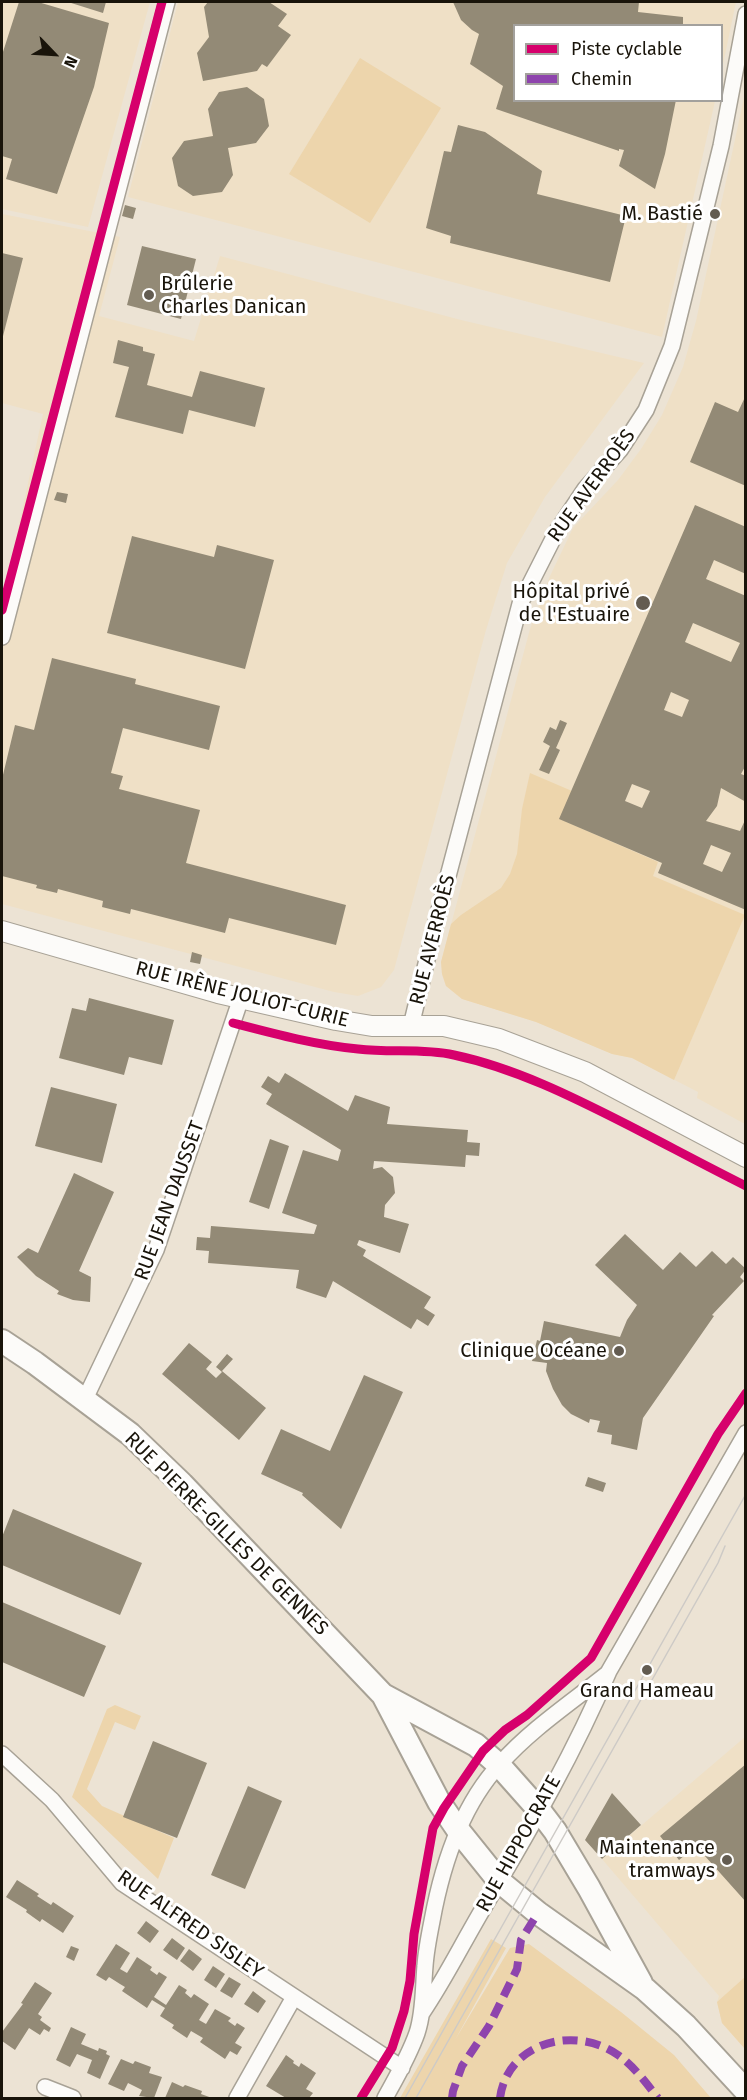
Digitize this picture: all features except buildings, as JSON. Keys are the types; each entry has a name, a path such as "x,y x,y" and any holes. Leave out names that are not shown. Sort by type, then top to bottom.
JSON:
{"main road":[{"name":"RUE PIERRE-GILLES DE GENNES","path":"2,1341 36,1363 130,1434 182,1484 383,1695 439,1802 458,1830 499,1881 538,1913 645,1989 686,2026 746,2091"},
{"name":"RUE PIERRE-GILLES DE GENNES","path":"383,1695 476,1745 499,1765 539,1809 590,1888 645,1989"}],"street":[{"path":"2,637 167,2"},
{"name":"RUE AVERROÈS","path":"411,1026 438,914 520,604 557,531 585,489 620,450 646,410 672,346 721,146 746,14"},
{"name":"RUE IRÈNE JOLIOT-CURIE","path":"2,931 241,998 336,1020 372,1026 444,1026 499,1039 585,1072 746,1157"},
{"name":"RUE JEAN DAUSSET","path":"85,1399 156,1250 241,998"},
{"name":"RUE HIPPOCRATE","path":"422,2013 444,1981 597,1701 609,1671 746,1433"},
{"name":"RUE HIPPOCRATE","path":"384,2098 402,2068 417,2033 422,2013 425,1963 433,1917 458,1830 481,1789 499,1765 518,1746 609,1671"},
{"name":"RUE ALFRED SISLEY","path":"2,1754 52,1800 122,1882 402,2068"},
{"path":"237,2098 294,1997"},
{"path":"45,2087 73,2098"}],"shaded area":[{"path":"2,2 150,2 88,227 2,209"},
{"path":"178,2 736,2 723,64 723,24 513,24 513,102 715,102 662,337 128,197"},
{"path":"360,58 441,108 370,223 289,174"},
{"name":"Hôpital privé de l'Estuaire","path":"745,93 745,1124 697,1098 698,1092 632,1058 612,1054 536,1022 462,999 446,986 441,962 530,629 550,576 573,528 618,480 641,449 662,415 683,367 696,321"},
{"path":"2,214 120,237 99,316 194,341 220,256 461,320 644,363 545,497 507,563 486,630 394,970 381,987 358,996 334,992 2,904 2,603 43,414 2,403"},
{"path":"530,773 572,791 560,819 658,862 653,876 745,915 674,1080 632,1058 612,1054 536,1022 462,999 446,986 441,962 451,924 501,888 510,874 517,854 522,809"},
{"path":"115,1705 141,1716 135,1730 115,1722 87,1789 102,1806 174,1838 158,1879 72,1797 107,1709"},
{"path":"745,1737 745,2049 722,2023 717,2002 719,1996 602,1859"},
{"path":"491,1939 506,1948 455,2040 510,1948 529,1944 621,2012 674,2055 711,2098 400,2098"},
{"path":"745,1977 745,2049 722,2023 717,2002"}],"tram line":[{"path":"405,2098 746,1494"},
{"path":"416,2098 718,1563 725,1546"}],"marked path":[{"path":"452,2098 462,2066 489,2026 517,1969 521,1940 538,1913"},
{"path":"500,2098 505,2079 515,2064 529,2052 545,2044 563,2040 582,2041 601,2046 618,2055 635,2069 658,2098"}],"cycle path":[{"path":"2,610 162,2"},
{"path":"233,1023 327,1045 370,1050 442,1053 499,1067 586,1104 746,1186"},
{"path":"361,2098 392,2048 404,2011 410,1981 414,1934 433,1828 483,1751 591,1658 718,1434 746,1393"}],"place":[{"name":"M. Bastié","path":"715,214"},
{"name":"Brûlerie Charles Danican","path":"149,295"},
{"name":"Hôpital privé de l'Estuaire","path":"643,603"},
{"name":"Clinique Océane","path":"619,1351"},
{"name":"Grand Hameau","path":"647,1670"},
{"name":"Maintenance tramways","path":"727,1860"}]}
